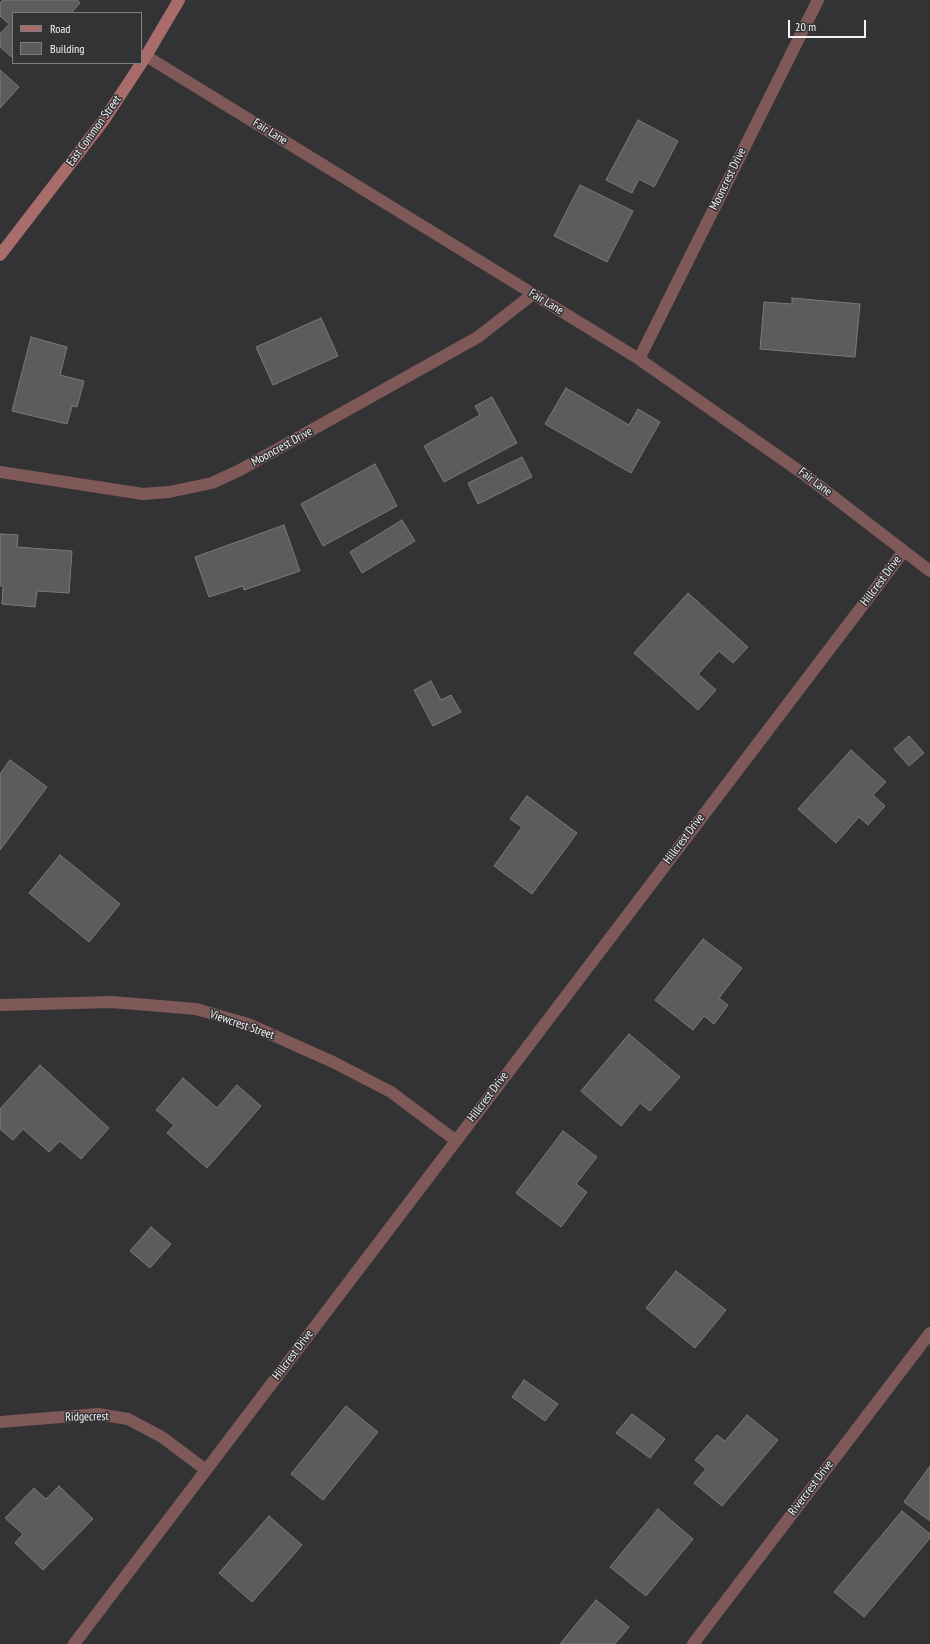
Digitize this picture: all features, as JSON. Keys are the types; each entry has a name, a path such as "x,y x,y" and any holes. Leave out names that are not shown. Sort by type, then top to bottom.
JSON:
{"main road":[{"name":"East Common Street","path":"142,62 179,0"},
{"name":"East Common Street","path":"0,255 104,120 141,64"}],"street":[{"name":"Mooncrest Drive","path":"639,359 818,0"},
{"name":"Fair Lane","path":"146,56 639,359 806,475 930,570"},
{"name":"Mooncrest Drive","path":"0,472 143,494 169,492 212,482 240,470 478,337 533,294"},
{"name":"Hillcrest Drive","path":"74,1644 455,1140 904,551"},
{"name":"Viewcrest Street","path":"0,1006 112,1002 196,1009 248,1024 333,1062 391,1092 455,1140"},
{"name":"Rivercrest Drive","path":"693,1644 930,1333"},
{"name":"Ridgecrest","path":"0,1422 98,1414 128,1419 162,1437 206,1470"}],"building":[{"path":"3,0 77,0 80,3 72,12 12,12 12,57 0,47 0,34 9,24 0,16 0,3"},
{"path":"0,70 19,87 0,108"},
{"path":"638,120 678,141 654,187 639,179 632,193 606,180"},
{"path":"580,185 633,211 607,262 554,236"},
{"path":"792,298 860,304 855,357 760,349 764,302 792,304"},
{"path":"321,318 338,356 273,385 256,347"},
{"path":"31,337 67,347 60,375 84,381 77,407 72,406 67,424 12,411"},
{"path":"566,388 629,425 638,409 660,422 631,473 545,424"},
{"path":"492,397 517,443 444,482 424,446 480,415 475,406"},
{"path":"522,457 532,477 478,504 468,483"},
{"path":"375,464 397,506 323,546 301,504"},
{"path":"402,520 415,541 362,573 350,552"},
{"path":"284,525 300,571 244,590 243,586 209,597 195,557"},
{"path":"0,534 18,535 17,547 72,551 69,593 37,591 35,607 2,604 3,586 0,586"},
{"path":"688,593 748,647 733,663 719,651 698,674 716,690 698,710 634,653"},
{"path":"431,681 441,700 451,695 461,712 433,726 414,690"},
{"path":"909,736 924,753 909,766 894,749"},
{"path":"851,750 886,782 873,795 885,806 868,825 859,817 836,843 798,809"},
{"path":"10,760 47,787 0,850 0,774"},
{"path":"527,796 577,833 532,894 494,866 522,827 510,819"},
{"path":"60,855 120,904 89,942 29,893"},
{"path":"703,939 742,968 719,998 728,1005 714,1024 704,1016 693,1030 655,1000"},
{"path":"629,1034 680,1077 650,1111 640,1103 621,1126 581,1091"},
{"path":"40,1065 109,1128 81,1159 60,1141 49,1152 23,1129 13,1140 0,1129 0,1109"},
{"path":"183,1078 217,1108 237,1085 261,1106 207,1168 167,1133 174,1125 156,1110"},
{"path":"563,1131 597,1157 576,1184 587,1192 561,1227 516,1193"},
{"path":"151,1227 171,1244 150,1268 130,1251"},
{"path":"676,1271 726,1310 695,1348 646,1308"},
{"path":"524,1380 558,1404 545,1421 512,1397"},
{"path":"346,1406 378,1432 323,1500 291,1474"},
{"path":"632,1414 665,1439 650,1458 616,1433"},
{"path":"747,1415 778,1440 722,1506 694,1483 706,1469 695,1460 717,1435 725,1441"},
{"path":"930,1466 930,1521 904,1502"},
{"path":"59,1486 93,1519 43,1570 15,1543 23,1534 5,1518 34,1488 46,1499"},
{"path":"658,1509 693,1539 646,1596 610,1567"},
{"path":"902,1511 930,1534 930,1538 864,1617 834,1592"},
{"path":"269,1516 302,1545 252,1602 219,1573"},
{"path":"596,1600 629,1627 615,1644 560,1644"}]}
